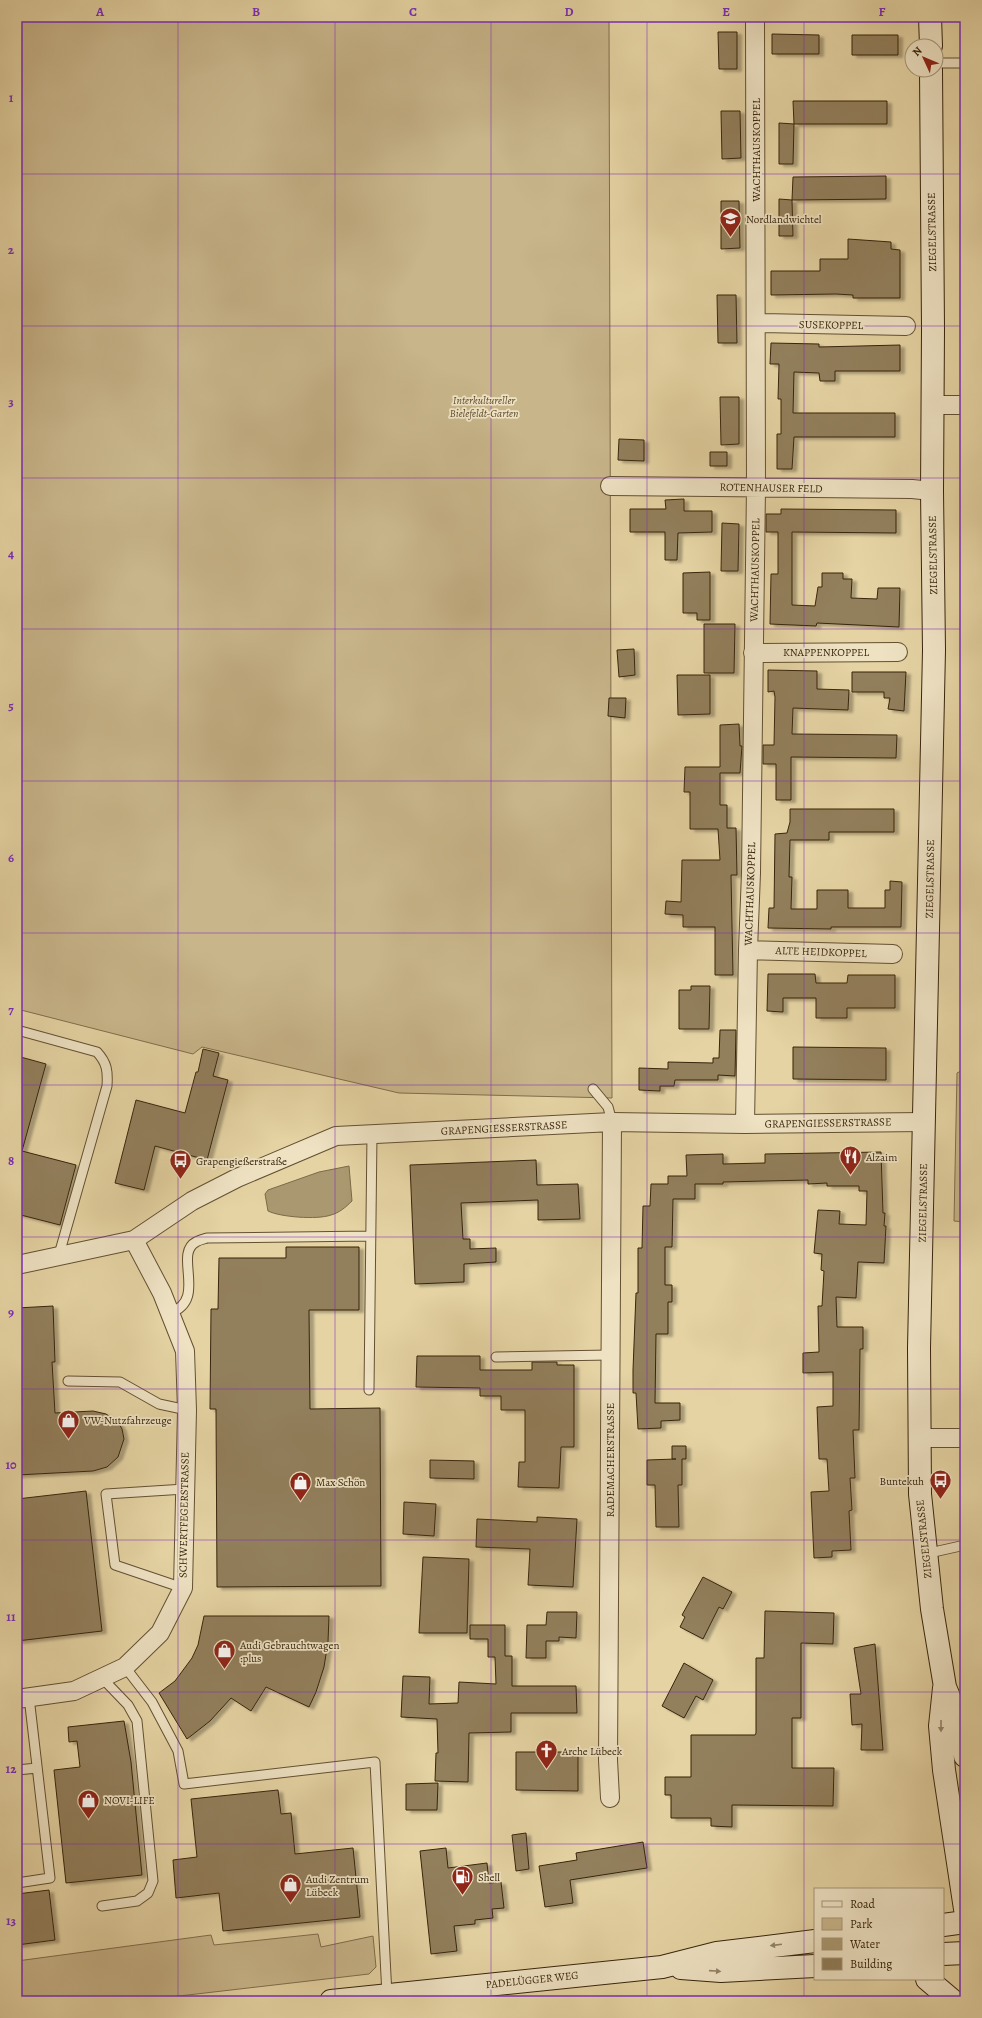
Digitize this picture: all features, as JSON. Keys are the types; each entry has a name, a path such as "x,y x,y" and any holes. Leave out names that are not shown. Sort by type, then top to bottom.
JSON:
{"main road":[{"path":"930,17 931,38"},
{"name":"ZIEGELSTRASSE","path":"931,78 934,650 929,947 923,1122 919,1438 920,1494 925,1554 945,1687 940,1726 965,1909"},
{"name":"ZIEGELSTRASSE","path":"945,1687 962,1720 965,1756"},
{"path":"944,1925 965,1922"},
{"name":"PADELÜGGER WEG","path":"331,2001 662,1967 717,1953 814,1941"},
{"path":"944,1954 965,1952"},
{"name":"PADELÜGGER WEG","path":"662,1967 721,1971 814,1966"},
{"path":"929,1980 953,2001"}],"street":[{"name":"WACHTHAUSKOPPEL","path":"745,1124 751,874 756,487 755,17"},
{"name":"SUSEKOPPEL","path":"756,324 906,326"},
{"path":"932,405 965,405"},
{"name":"ROTENHAUSER FELD","path":"610,486 912,489 932,491"},
{"name":"KNAPPENKOPPEL","path":"753,653 898,652"},
{"name":"ALTE HEIDKOPPEL","path":"748,950 893,954"},
{"name":"GRAPENGIESSERSTRASSE","path":"17,1265 58,1258 134,1240 192,1201 237,1178 336,1136 612,1122 745,1124 923,1122"},
{"name":"RADEMACHERSTRASSE","path":"610,1798 608,1760 612,1122"},
{"name":"SCHWERTFEGERSTRASSE","path":"23,1698 74,1691 124,1667 160,1633 183,1588 187,1410 185,1351 162,1293 134,1240"},
{"path":"919,1438 965,1438"}],"lane":[{"path":"944,63 965,63"},
{"path":"17,1030 97,1052 105,1060 108,1069 107,1086 58,1258"},
{"path":"593,1090 608,1107 612,1122"},
{"path":"369,1390 372,1134"},
{"path":"170,1313 180,1310 188,1298 188,1257 189,1248 194,1242 215,1238 370,1236"},
{"path":"496,1357 610,1355"},
{"path":"68,1381 120,1382 159,1404 187,1410"},
{"path":"183,1588 114,1565 106,1494 185,1489"},
{"path":"925,1554 965,1545"},
{"path":"124,1667 152,1702 178,1751 184,1784 375,1762 388,1995"},
{"path":"102,1678 128,1705 137,1722 153,1880 148,1893 137,1900 102,1906"},
{"path":"17,1883 50,1878 37,1768 23,1698"},
{"path":"17,1770 37,1768"}],"green space":[{"name":"Interkultureller Bielefeldt-Garten","path":"17,17 609,17 612,1098 399,1093 202,1047 193,1054 17,1009"},
{"path":"965,1069 965,1222 954,1221 957,1073"},
{"path":"318,1934 321,1947 373,1936 376,1967 369,1974 136,2001 17,2001 17,1961 211,1935 214,1945"}],"water":[{"path":"349,1166 352,1201 337,1213 325,1217 308,1218 281,1215 268,1211 265,1194 268,1190 319,1172"}],"building":[{"path":"718,32 737,32 737,69 719,69"},
{"path":"772,34 819,35 819,54 772,54"},
{"path":"852,35 898,35 898,55 852,55"},
{"path":"793,101 887,101 887,124 794,124"},
{"path":"721,111 740,111 741,158 722,159"},
{"path":"779,123 794,124 793,164 779,164"},
{"path":"886,176 886,199 792,200 793,177"},
{"path":"779,199 792,200 793,236 779,236"},
{"path":"721,201 739,201 740,248 721,249"},
{"path":"848,239 891,242 891,249 900,250 900,298 853,298 853,295 836,294 771,295 771,271 820,271 820,259 848,259"},
{"path":"717,295 736,295 737,343 718,343"},
{"path":"771,343 819,344 819,347 900,345 900,371 835,371 835,381 820,381 819,373 794,372 793,413 895,413 895,437 794,437 792,469 777,469 777,434 781,434 781,399 778,399 779,364 770,364"},
{"path":"720,397 739,397 739,444 721,445"},
{"path":"619,439 644,440 644,461 618,460"},
{"path":"710,452 727,452 727,466 710,466"},
{"path":"684,499 684,511 712,511 712,532 678,533 677,560 665,560 665,532 630,532 630,509 666,509 665,500"},
{"path":"781,509 896,510 896,533 792,532 792,605 815,606 818,587 822,587 822,573 843,573 843,579 852,579 851,598 877,599 878,588 900,588 899,627 817,623 816,626 770,624 771,574 778,574 778,532 766,532 766,514 781,514"},
{"path":"722,523 739,524 738,571 721,571"},
{"path":"710,572 710,620 697,620 697,613 683,613 683,573"},
{"path":"704,624 735,624 734,673 704,673"},
{"path":"634,649 635,675 619,677 617,650"},
{"path":"768,670 817,671 817,689 849,690 848,710 793,708 792,734 897,735 896,758 791,757 791,800 776,800 776,764 763,764 763,745 774,745 775,697 774,691 768,692"},
{"path":"852,672 906,672 904,711 888,709 890,698 884,698 884,692 852,692"},
{"path":"677,675 710,675 710,714 678,715"},
{"path":"609,698 626,698 625,718 608,716"},
{"path":"739,724 740,746 742,746 740,773 720,773 720,805 727,805 727,828 736,828 737,875 731,875 733,975 715,975 715,927 683,927 683,915 665,914 666,901 681,902 682,860 720,860 718,829 690,829 690,792 684,792 685,767 720,767 720,725"},
{"path":"790,809 894,809 894,832 829,832 829,840 790,840 789,877 792,877 791,909 817,909 817,890 848,890 848,908 885,908 885,890 890,890 890,881 902,882 901,927 831,927 831,929 768,928 769,908 774,908 775,834 787,833 790,822"},
{"path":"768,974 815,974 816,983 847,983 848,975 895,975 895,1008 847,1008 847,1018 816,1018 816,998 783,998 783,1012 767,1011"},
{"path":"691,986 710,986 709,1029 679,1029 679,990 691,990"},
{"path":"720,1030 736,1030 735,1076 718,1075 718,1080 675,1080 674,1086 660,1086 660,1091 639,1090 639,1068 668,1069 668,1062 713,1063 713,1058 719,1058"},
{"path":"793,1047 886,1048 886,1080 793,1079"},
{"path":"203,1049 219,1053 213,1076 228,1080 207,1160 155,1146 144,1190 115,1183 136,1100 185,1113 196,1072 198,1072"},
{"path":"17,1056 46,1064 22,1151 76,1165 60,1225 17,1214"},
{"path":"881,1152 883,1213 885,1213 884,1226 886,1226 884,1263 858,1262 856,1298 836,1297 837,1327 863,1327 863,1349 860,1349 859,1430 853,1430 855,1478 850,1478 852,1510 849,1511 851,1550 832,1551 832,1557 814,1558 811,1492 829,1491 827,1459 819,1459 817,1407 833,1406 833,1372 803,1373 803,1353 819,1352 818,1306 822,1306 824,1271 821,1270 822,1254 814,1253 818,1210 840,1211 839,1224 866,1225 867,1191 859,1191 859,1186 827,1186 827,1183 808,1184 808,1180 723,1182 723,1184 695,1184 695,1199 673,1199 672,1247 665,1247 665,1285 672,1285 672,1302 668,1302 668,1334 656,1334 655,1403 680,1403 680,1420 661,1421 661,1428 638,1429 636,1393 633,1393 633,1370 636,1293 638,1293 638,1248 642,1248 643,1206 650,1206 651,1184 668,1184 668,1176 687,1176 686,1155 723,1154 723,1164 765,1163 765,1154"},
{"path":"536,1160 537,1185 578,1184 580,1219 538,1220 538,1200 461,1203 463,1239 470,1239 470,1249 496,1248 496,1262 464,1264 464,1282 415,1284 410,1165"},
{"path":"286,1247 359,1247 359,1310 309,1310 310,1409 380,1408 381,1586 217,1587 216,1409 210,1409 211,1309 218,1309 219,1258 286,1258"},
{"path":"53,1306 55,1362 52,1362 55,1413 93,1411 106,1414 118,1422 122,1429 124,1439 118,1457 107,1467 93,1471 17,1475 17,1308"},
{"path":"417,1356 480,1356 480,1370 532,1370 532,1362 557,1362 557,1365 574,1365 574,1447 561,1447 559,1488 518,1487 519,1462 525,1462 525,1410 501,1410 501,1396 480,1396 480,1388 416,1387"},
{"path":"672,1446 686,1446 686,1459 682,1459 682,1485 678,1485 679,1527 656,1527 655,1485 647,1485 647,1460 676,1459 672,1459"},
{"path":"430,1460 474,1461 474,1479 430,1478"},
{"path":"86,1491 102,1631 17,1641 17,1499"},
{"path":"404,1502 436,1504 434,1536 403,1534"},
{"path":"537,1517 577,1519 573,1587 528,1585 530,1549 476,1547 477,1519 537,1522"},
{"path":"423,1557 469,1559 467,1633 419,1633"},
{"path":"703,1577 732,1592 723,1609 719,1607 703,1639 680,1627 685,1617 682,1615"},
{"path":"765,1611 834,1613 833,1644 801,1643 801,1718 792,1718 792,1768 834,1768 833,1806 732,1805 732,1827 711,1826 711,1818 671,1818 671,1795 665,1795 665,1777 691,1777 691,1735 755,1735 756,1733 756,1658 764,1658"},
{"path":"547,1612 577,1612 576,1638 559,1637 559,1641 546,1641 546,1658 526,1658 527,1625 546,1625"},
{"path":"204,1616 329,1616 328,1642 324,1667 316,1692 309,1707 266,1687 251,1711 231,1698 210,1721 187,1739 159,1693 175,1681 192,1658 198,1645"},
{"path":"470,1625 505,1625 505,1656 512,1656 512,1686 576,1686 577,1713 511,1713 511,1732 469,1733 468,1782 435,1781 436,1753 438,1753 437,1719 401,1717 403,1676 430,1677 429,1704 458,1703 459,1682 496,1684 495,1657 488,1657 488,1639 470,1639"},
{"path":"875,1644 883,1750 861,1750 862,1724 852,1725 850,1694 861,1694 854,1648"},
{"path":"684,1663 713,1680 703,1700 696,1696 684,1718 662,1706"},
{"path":"124,1721 131,1762 142,1875 66,1883 54,1770 80,1767 77,1741 69,1742 68,1727"},
{"name":"Arche Lübeck","path":"516,1752 578,1752 578,1791 516,1790"},
{"path":"438,1783 437,1810 406,1810 406,1784"},
{"path":"278,1790 281,1814 291,1813 295,1854 353,1848 360,1917 223,1931 219,1893 176,1898 173,1860 197,1857 191,1799"},
{"path":"526,1833 529,1869 516,1871 512,1835"},
{"path":"643,1842 647,1868 570,1880 573,1903 545,1907 539,1866 577,1860 576,1853"},
{"path":"446,1848 448,1868 487,1863 489,1883 501,1882 504,1908 492,1909 493,1918 475,1920 475,1924 454,1926 457,1951 431,1954 420,1851"},
{"path":"49,1890 55,1940 17,1945 17,1894"}],"place":[{"name":"Nordlandwichtel","path":"731,238"},
{"name":"Alzaim","path":"851,1176"},
{"name":"Grapengießerstraße","path":"181,1180"},
{"name":"VW-Nutzfahrzeuge","path":"68,1440"},
{"name":"Buntekuh","path":"940,1500"},
{"name":"Max Schön","path":"301,1502"},
{"name":"Audi Gebrauchtwagen :plus","path":"224,1670"},
{"name":"Arche Lübeck","path":"547,1770"},
{"name":"NOVI-LIFE","path":"88,1820"},
{"name":"Shell","path":"462,1896"},
{"name":"Audi Zentrum Lübeck","path":"291,1904"}]}
